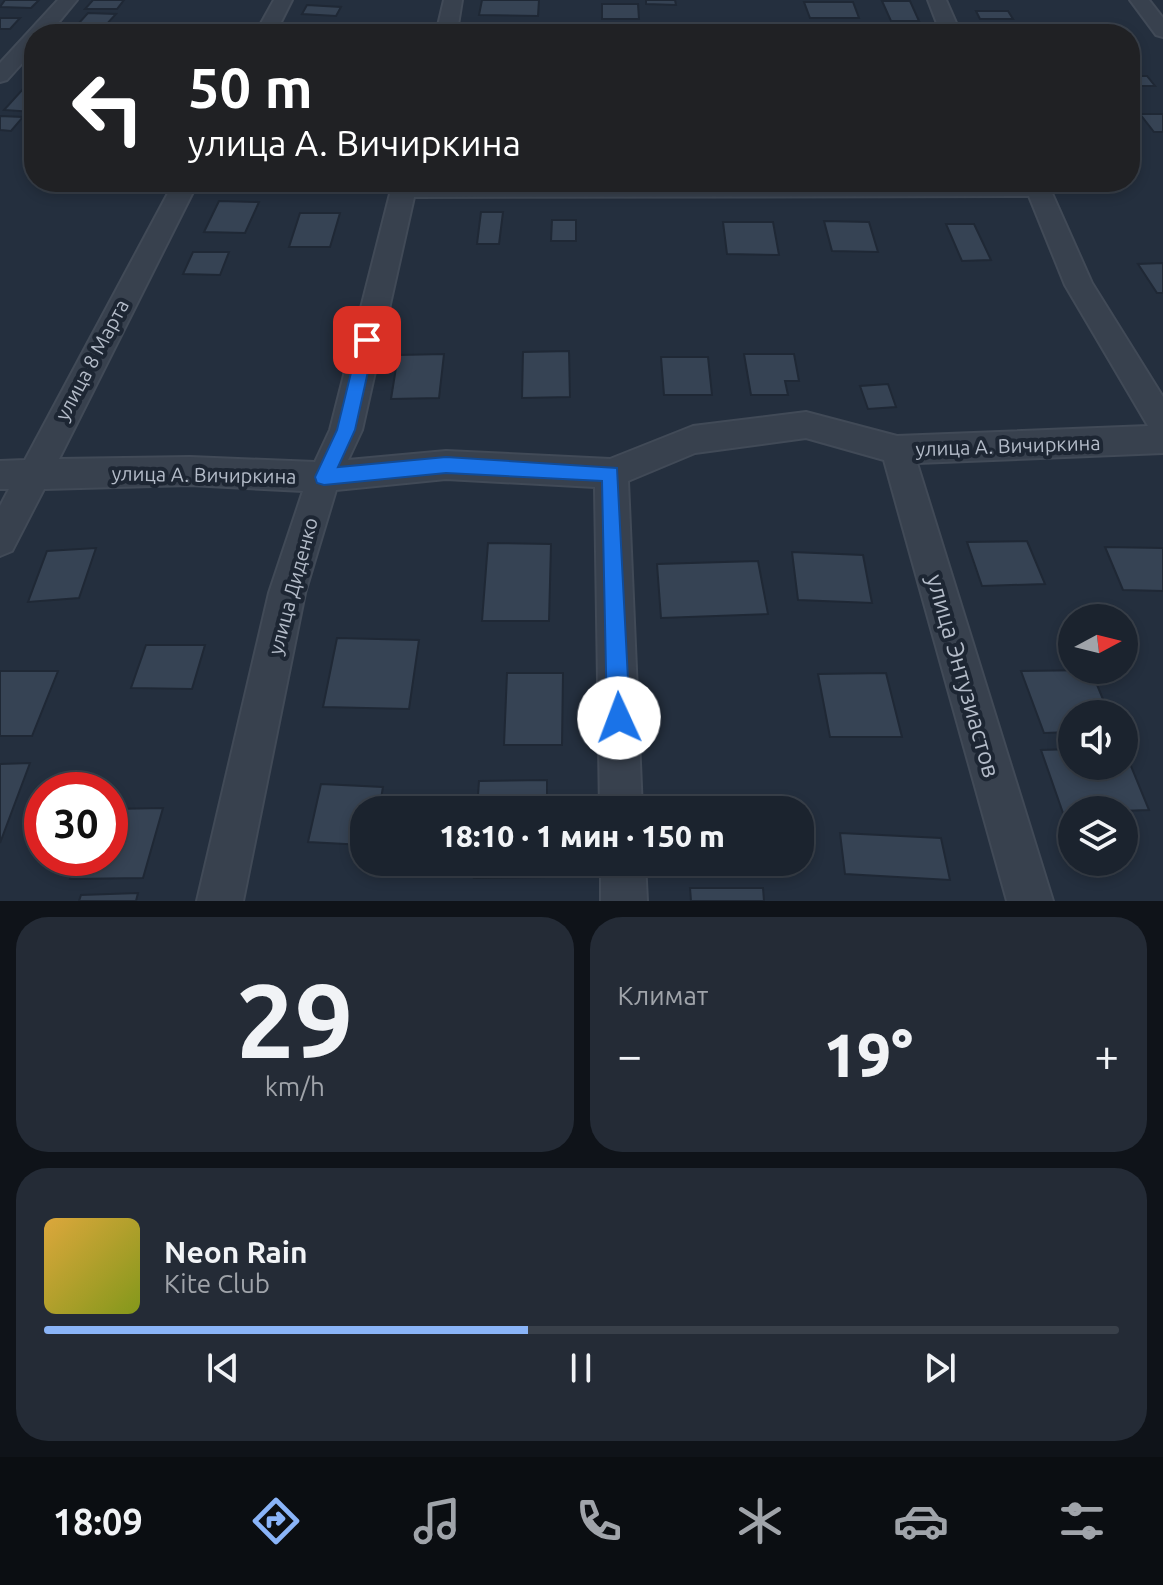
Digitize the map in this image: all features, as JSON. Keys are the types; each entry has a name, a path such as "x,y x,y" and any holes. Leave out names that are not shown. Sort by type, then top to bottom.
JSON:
{"street":[{"path":"47,24 68,0"},
{"path":"270,24 283,0"},
{"path":"448,24 453,0"},
{"path":"937,0 946,24"},
{"path":"1139,0 1163,31"},
{"path":"0,76 24,49"},
{"name":"улица 8 Марта","path":"0,540 16,475 180,192"},
{"name":"улица Диденко","path":"220,901 287,593 324,477 346,430 403,192"},
{"path":"1040,192 1079,285 1163,424"},
{"name":"улица А. Вичиркина","path":"16,475 190,471 324,477 446,465 611,473 693,440 806,425 897,450 1163,439"},
{"name":"улица Энтузиастов","path":"897,450 1030,901"},
{"path":"611,473 621,796"},
{"path":"623,876 624,901"}],"building":[{"path":"5,0 39,0 31,8 0,7"},
{"path":"93,0 124,0 117,9 85,9"},
{"path":"482,0 539,0 538,16 479,15"},
{"path":"646,0 675,0 676,5 646,4"},
{"path":"882,1 910,1 919,21 891,21"},
{"path":"804,2 853,2 859,18 810,18"},
{"path":"602,4 638,4 639,19 602,19"},
{"path":"307,5 341,7 336,16 302,14"},
{"path":"976,11 1008,11 1013,19 980,19"},
{"path":"88,13 116,14 107,24 78,24"},
{"path":"0,18 20,18 10,29 0,29"},
{"path":"1140,76 1147,76 1155,86 1140,86"},
{"path":"23,89 24,89 24,111 4,110"},
{"path":"1140,114 1163,114 1163,132 1154,132"},
{"path":"0,116 23,117 11,131 0,130"},
{"path":"219,201 259,202 245,233 204,232"},
{"path":"481,212 503,212 499,244 477,244"},
{"path":"300,213 340,213 330,247 289,247"},
{"path":"552,220 576,220 576,241 551,241"},
{"path":"824,221 869,222 878,252 832,251"},
{"path":"723,222 773,222 779,255 727,254"},
{"path":"946,224 974,224 991,260 962,261"},
{"path":"193,252 229,252 220,275 183,274"},
{"path":"1163,263 1163,293 1157,293 1138,264"},
{"path":"569,351 570,397 522,398 523,352"},
{"path":"444,354 439,398 391,399 398,355"},
{"path":"744,354 794,354 799,381 785,381 788,395 751,395"},
{"path":"661,357 708,357 712,395 664,395"},
{"path":"888,384 896,407 868,409 860,386"},
{"path":"1027,541 1045,584 982,586 967,542"},
{"path":"488,543 551,544 549,621 482,621"},
{"path":"1105,547 1163,548 1163,591 1123,590"},
{"path":"96,548 79,598 28,602 47,551"},
{"path":"792,552 863,555 872,603 798,600"},
{"path":"758,561 768,614 661,618 657,564"},
{"path":"337,638 419,640 409,709 323,707"},
{"path":"146,645 205,645 192,689 131,688"},
{"path":"1058,670 1058,684 1097,684 1103,700 1058,700 1058,732 1044,733 1021,671"},
{"path":"0,671 58,671 32,736 0,736"},
{"path":"507,673 563,673 562,745 504,745"},
{"path":"886,673 902,737 830,737 818,674"},
{"path":"1058,749 1058,780 1137,780 1149,810 1138,810 1138,796 1058,796 1058,799 1041,750"},
{"path":"30,763 24,772 0,843 0,764"},
{"path":"547,780 547,796 478,796 479,781"},
{"path":"321,784 383,787 381,796 350,796 350,844 308,842"},
{"path":"163,808 143,878 70,879 71,876 128,876 128,809"},
{"path":"840,833 941,838 950,880 845,874"},
{"path":"474,876 546,876 546,877"},
{"path":"690,888 763,888 764,901 691,901"},
{"path":"138,893 136,901 79,901 81,895"}],"route":[{"path":"367,340 346,430 324,477 446,465 611,473 619,718"}]}
